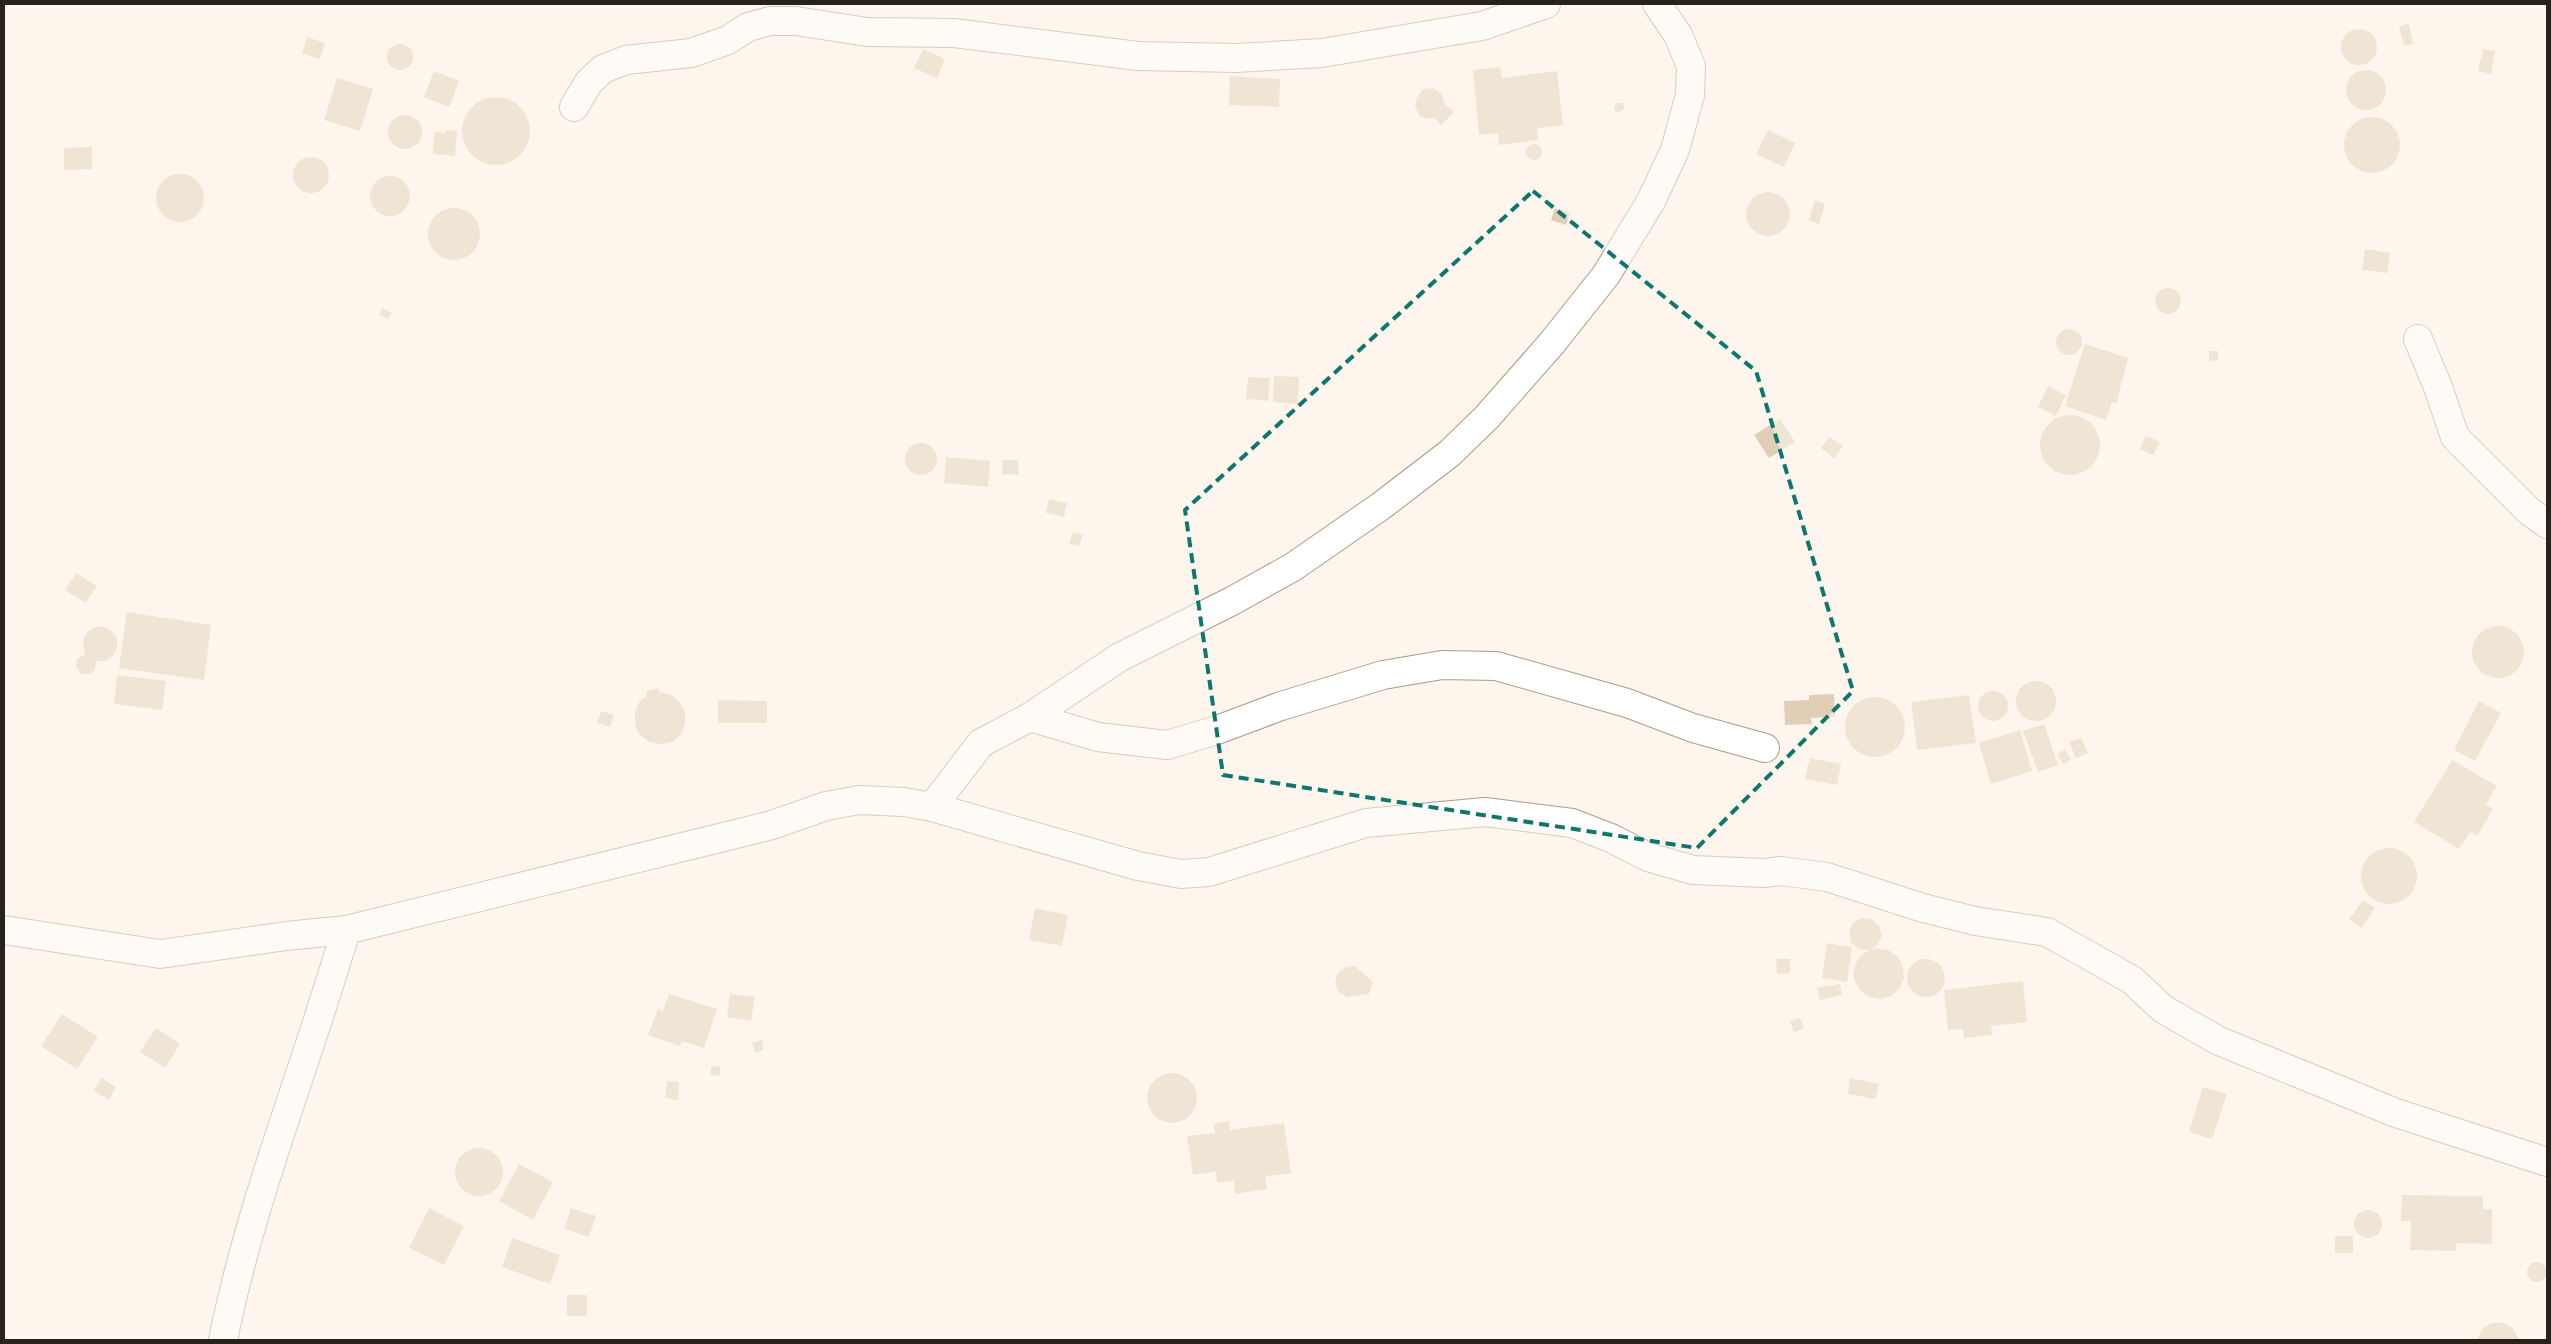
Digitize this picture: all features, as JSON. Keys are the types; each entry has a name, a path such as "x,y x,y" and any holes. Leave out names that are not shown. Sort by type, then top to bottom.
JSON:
{"street":[{"path":"574,107 589,82 603,69 626,60 691,53 728,40 748,26 770,21 796,21 867,32 954,33 1138,56 1236,58 1322,53 1482,26 1546,4"},
{"path":"932,807 981,742 1030,717 1120,657 1232,601 1292,567 1381,506 1450,453 1494,410 1552,343 1606,275 1651,201 1675,150 1690,95 1691,66 1678,35 1657,4"},
{"path":"2418,339 2438,387 2455,437 2529,512 2547,524"},
{"path":"1030,717 1098,737 1167,745 1217,730 1281,706 1383,675 1442,665 1496,666 1627,703 1693,728 1765,748"},
{"path":"4,930 160,954 286,936 346,930 772,825 826,806 859,800 904,802 932,807 1085,852 1138,866 1181,874 1209,872 1366,823 1485,812 1572,823 1611,838 1648,857 1693,870 1781,871 1827,877 1932,910 1975,921 2047,932 2132,980 2163,1009 2218,1041 2396,1113 2547,1162"},
{"path":"223,1340 232,1294 256,1206 322,1013 346,930"}],"highlighted area":[{"path":"1533,191 1756,371 1853,691 1697,848 1223,775 1185,510"}],"building":[{"path":"2409,24 2413,44 2404,46 2399,26"},
{"path":"2359,29 2366,30 2372,34 2376,40 2376,54 2372,60 2366,64 2359,65 2352,64 2346,60 2342,54 2341,47 2342,40 2346,34 2352,30"},
{"path":"307,37 325,43 320,59 302,53"},
{"path":"400,44 410,47 413,57 410,67 400,70 390,67 387,57 390,47"},
{"path":"923,49 945,59 937,78 914,68"},
{"path":"2483,49 2495,51 2491,74 2478,71"},
{"path":"1500,67 1502,78 1557,71 1563,125 1537,128 1538,140 1499,145 1498,133 1479,135 1473,70"},
{"path":"2362,70 2370,70 2377,73 2383,79 2386,90 2383,101 2377,107 2370,110 2362,110 2355,107 2349,101 2346,94 2346,86 2349,79 2355,73"},
{"path":"434,71 459,81 449,107 424,97"},
{"path":"1230,76 1280,79 1279,107 1229,105"},
{"path":"337,78 373,89 360,131 324,120"},
{"path":"1433,88 1441,93 1445,104 1454,112 1441,125 1435,118 1428,119 1419,115 1415,106 1417,97 1423,89"},
{"path":"503,97 515,103 524,112 530,124 528,144 520,155 503,165 489,165 472,155 464,144 462,124 472,107 483,99"},
{"path":"1617,103 1623,103 1625,108 1621,112 1616,112 1614,106"},
{"path":"405,115 417,120 422,132 417,144 405,149 393,144 388,132 393,120"},
{"path":"2367,117 2377,117 2392,125 2398,134 2400,145 2398,156 2392,165 2377,173 2367,173 2356,168 2349,161 2344,150 2344,140 2349,129 2356,122"},
{"path":"446,130 457,131 455,156 433,154 434,132 446,133"},
{"path":"1768,130 1795,143 1784,167 1756,154"},
{"path":"1534,144 1540,146 1542,152 1540,158 1534,160 1528,158 1526,152 1528,146"},
{"path":"92,147 92,169 64,170 64,148"},
{"path":"311,157 318,158 324,162 328,168 328,182 324,188 318,192 311,193 304,192 298,188 294,182 293,175 294,168 298,162 304,158"},
{"path":"180,174 189,176 197,181 202,189 204,198 202,207 197,215 189,220 180,222 171,220 163,215 158,207 156,198 158,189 163,181 171,176"},
{"path":"386,176 394,176 401,179 407,185 410,196 407,207 401,213 394,216 386,216 379,213 373,207 370,200 370,192 373,185 379,179"},
{"path":"1772,192 1784,198 1789,205 1789,223 1784,230 1777,235 1764,236 1756,233 1749,226 1746,210 1749,202 1756,195"},
{"path":"1815,200 1825,204 1819,224 1809,220"},
{"path":"454,208 464,210 472,216 478,224 480,234 478,244 472,252 464,258 454,260 444,258 436,252 430,244 428,234 430,224 436,216 444,210"},
{"path":"1555,208 1570,212 1566,225 1551,220"},
{"path":"2365,249 2390,253 2387,273 2362,270"},
{"path":"2168,288 2177,292 2181,301 2177,310 2168,314 2159,310 2155,301 2159,292"},
{"path":"382,308 392,313 388,319 379,315"},
{"path":"2069,329 2078,333 2082,342 2078,351 2069,355 2060,351 2056,342 2060,333"},
{"path":"2085,344 2128,358 2116,404 2112,402 2106,420 2065,406"},
{"path":"2209,351 2218,351 2218,360 2209,361"},
{"path":"1274,376 1299,377 1298,404 1273,402"},
{"path":"1248,377 1270,378 1268,401 1246,399"},
{"path":"2048,386 2066,395 2056,416 2038,407"},
{"path":"2070,415 2086,420 2091,424 2095,429 2100,445 2095,461 2091,466 2086,470 2070,475 2054,470 2049,466 2045,461 2040,445 2045,429 2049,424 2054,420"},
{"path":"1780,419 1795,442 1769,458 1754,435"},
{"path":"2146,435 2160,442 2153,455 2140,449"},
{"path":"1829,437 1843,446 1834,458 1821,448"},
{"path":"921,443 927,444 932,448 936,453 936,465 932,470 927,474 921,475 915,474 910,470 906,465 905,459 906,453 910,448 915,444"},
{"path":"946,457 990,461 988,487 944,483"},
{"path":"1003,460 1018,460 1019,475 1002,474"},
{"path":"1049,499 1067,503 1064,517 1046,513"},
{"path":"1073,532 1083,535 1079,546 1069,543"},
{"path":"76,573 97,586 86,603 65,590"},
{"path":"127,612 211,625 204,680 119,668"},
{"path":"2493,626 2503,626 2517,633 2524,647 2524,657 2517,671 2503,678 2493,678 2483,674 2476,667 2472,657 2472,647 2476,637 2483,630"},
{"path":"95,627 104,627 112,631 117,638 117,647 113,656 106,661 96,661 95,670 89,674 81,674 76,667 77,659 85,654 83,640 87,632"},
{"path":"117,675 166,681 162,710 114,704"},
{"path":"2040,681 2047,684 2053,690 2056,701 2055,709 2047,718 2040,721 2032,721 2025,718 2017,709 2016,697 2019,690 2028,682"},
{"path":"659,688 659,692 671,695 680,702 685,712 685,723 681,735 672,742 661,744 649,742 640,735 635,725 635,713 639,702 647,696 646,691"},
{"path":"1993,691 1999,692 2007,700 2007,712 1999,720 1993,721 1987,720 1979,712 1978,706 1979,700 1987,692"},
{"path":"1834,694 1835,717 1811,718 1812,724 1785,725 1784,701 1809,700 1809,695"},
{"path":"1969,695 1976,743 1917,750 1911,702"},
{"path":"1869,697 1881,697 1892,702 1900,710 1905,721 1903,739 1892,752 1881,757 1869,757 1858,752 1850,744 1845,733 1845,721 1850,710 1858,702"},
{"path":"718,700 767,701 767,723 718,723"},
{"path":"2479,701 2501,713 2475,761 2454,750"},
{"path":"601,711 614,715 610,727 597,723"},
{"path":"2044,724 2058,765 2038,772 2023,731"},
{"path":"2020,730 2032,771 1991,784 1979,743"},
{"path":"2081,738 2088,753 2076,758 2069,742"},
{"path":"2065,749 2071,760 2063,764 2057,754"},
{"path":"1810,758 1841,764 1837,785 1805,779"},
{"path":"2452,760 2497,786 2486,804 2493,809 2477,836 2470,832 2459,849 2414,822"},
{"path":"2389,848 2400,850 2409,856 2415,865 2417,876 2415,887 2409,896 2400,902 2389,904 2378,902 2369,896 2363,887 2361,876 2363,865 2369,856 2378,850"},
{"path":"2363,900 2375,908 2361,928 2349,919"},
{"path":"1035,908 1068,915 1062,946 1029,940"},
{"path":"1862,918 1872,919 1879,926 1882,935 1878,945 1869,950 1859,949 1851,943 1849,932 1853,923"},
{"path":"1827,943 1852,947 1847,982 1822,978"},
{"path":"1877,948 1888,950 1898,957 1903,967 1904,978 1899,989 1891,996 1880,999 1869,997 1860,990 1854,980 1854,969 1858,958 1869,950"},
{"path":"1776,959 1790,959 1790,973 1777,974"},
{"path":"1926,959 1939,965 1945,978 1939,991 1926,997 1913,991 1907,978 1913,965"},
{"path":"1355,966 1373,982 1369,994 1347,997 1339,992 1335,983 1338,973 1346,967"},
{"path":"2023,981 2027,1022 1991,1026 1992,1035 1964,1038 1963,1029 1948,1030 1944,990"},
{"path":"1840,984 1842,995 1820,1000 1817,988"},
{"path":"669,994 717,1009 704,1048 682,1041 680,1046 648,1035 658,1009 663,1011"},
{"path":"730,994 755,997 751,1021 727,1017"},
{"path":"62,1014 98,1037 77,1069 41,1046"},
{"path":"1800,1018 1804,1028 1794,1032 1790,1021"},
{"path":"156,1028 180,1044 165,1068 140,1052"},
{"path":"762,1040 763,1050 755,1053 752,1043"},
{"path":"720,1066 720,1075 711,1076 711,1067"},
{"path":"1167,1073 1177,1073 1190,1080 1197,1093 1197,1103 1190,1116 1177,1123 1167,1123 1158,1119 1151,1112 1147,1103 1147,1093 1151,1084 1158,1077"},
{"path":"101,1078 116,1087 109,1100 94,1091"},
{"path":"1850,1078 1879,1084 1876,1099 1848,1094"},
{"path":"667,1081 679,1082 678,1100 665,1098"},
{"path":"2203,1087 2227,1094 2212,1139 2189,1132"},
{"path":"1229,1121 1230,1130 1284,1123 1291,1173 1265,1176 1267,1189 1235,1194 1234,1180 1217,1183 1216,1171 1193,1175 1187,1136 1215,1133 1214,1124"},
{"path":"474,1148 484,1148 493,1152 499,1158 502,1163 502,1181 493,1192 484,1196 474,1196 465,1192 459,1186 455,1177 455,1167 459,1158 465,1152"},
{"path":"519,1164 553,1182 533,1220 499,1201"},
{"path":"2402,1195 2483,1196 2483,1209 2492,1209 2492,1244 2456,1243 2456,1251 2410,1250 2411,1221 2401,1221"},
{"path":"429,1208 464,1226 444,1265 409,1248"},
{"path":"571,1208 596,1216 589,1237 564,1229"},
{"path":"2368,1210 2378,1214 2382,1224 2378,1234 2368,1238 2358,1234 2354,1224 2358,1214"},
{"path":"2335,1236 2353,1236 2353,1253 2335,1253"},
{"path":"512,1238 560,1255 550,1284 502,1267"},
{"path":"2537,1262 2544,1265 2547,1272 2544,1279 2537,1282 2530,1279 2527,1272 2530,1265"},
{"path":"567,1295 587,1295 587,1316 567,1316"},
{"path":"2492,1323 2503,1323 2513,1328 2519,1340 2477,1340 2482,1329"}]}
